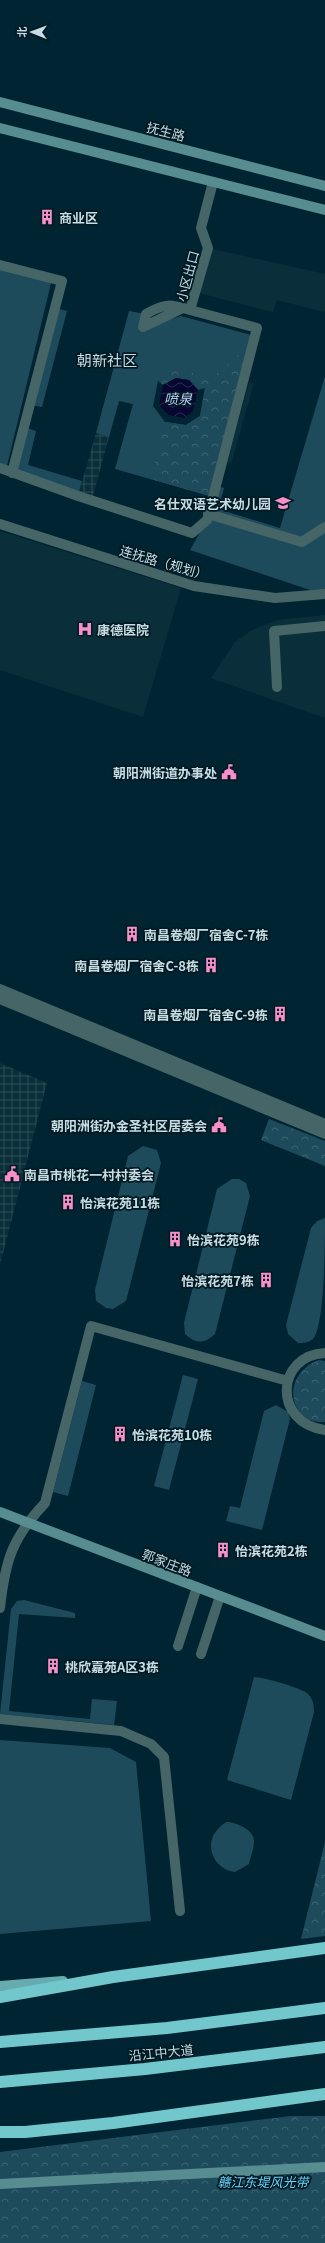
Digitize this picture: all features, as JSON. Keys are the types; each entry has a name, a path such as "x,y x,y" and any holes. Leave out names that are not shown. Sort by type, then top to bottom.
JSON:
{"highway":[{"path":"0,1997 112,1977 325,1948"},
{"name":"沿江中大道","path":"0,2042 167,2028 325,2008"},
{"name":"沿江中大道","path":"0,2082 145,2069 325,2047"},
{"path":"0,2132 25,2132 113,2123 325,2094"}],"main road":[{"path":"0,1986 112,1977"}],"street":[{"name":"抚生路","path":"0,102 325,186"},
{"path":"0,128 325,210"},
{"name":"小区出口","path":"208,514 257,328 187,309 208,248 201,228 213,182"},
{"path":"0,265 62,281 12,472"},
{"path":"0,468 192,533 207,520 208,514 302,542 325,527"},
{"name":"连抚路（规划）","path":"0,524 194,586 275,598 325,594"},
{"path":"277,687 274,631 325,626"},
{"path":"0,990 325,1124"},
{"path":"0,999 325,1134"},
{"path":"0,1608 4,1576 15,1543 26,1523 45,1503 91,1326 288,1381"},
{"path":"325,1353 305,1358 296,1366 288,1381 286,1389 288,1402 293,1413 301,1422 313,1428 325,1430"},
{"name":"郭家庄路","path":"0,1512 325,1636"},
{"path":"178,1646 197,1587"},
{"path":"201,1654 220,1596"},
{"path":"0,1719 121,1731 151,1744 164,1757 180,1911"},
{"path":"0,2184 325,2167"}],"shaded area":[{"path":"208,248 325,274 325,312 277,300 273,312 195,292"},
{"path":"249,382 254,383 231,464 227,463"},
{"path":"96,433 109,437 92,500 78,496"},
{"name":"康德医院","path":"0,531 181,588 143,717 0,670"},
{"path":"325,615 325,718 211,678 235,642 252,630 277,620"},
{"name":"南昌市桃花一村村委会","path":"0,1063 47,1083 0,1265"}],"green space":[{"path":"0,265 52,279 6,470 0,468"},
{"path":"55,308 67,311 42,407 29,405"},
{"path":"129,311 146,314 143,327 181,316 255,336 216,486 224,488 218,509 280,528 325,376 325,595 190,550 207,520 213,497 115,469 133,404 119,401 109,437 96,433","holes":["194,373 205,388 200,416 186,425 165,422 153,406 158,381"]},
{"path":"253,342 213,497 151,479 165,422 186,425 200,416 205,388 198,390 189,380 176,378 163,385 158,381 177,370 194,373 200,379 218,373"},
{"path":"24,427 36,431 28,465 82,481 78,496 12,473"},
{"path":"269,1119 325,1141 325,1166 261,1140"},
{"path":"143,1146 157,1150 161,1163 126,1301 113,1309 106,1308 96,1301 95,1290 128,1156"},
{"path":"232,1179 239,1179 246,1183 250,1196 215,1334 207,1340 200,1342 193,1340 185,1334 184,1323 217,1189"},
{"path":"325,1218 324,1282 320,1318 317,1331 313,1339 304,1343 298,1343 288,1334 286,1325 311,1228 317,1221"},
{"path":"319,1360 325,1361 325,1422 313,1421 303,1416 297,1407 294,1397 294,1387 298,1376 307,1367"},
{"path":"183,1375 198,1379 169,1490 154,1486"},
{"path":"82,1381 96,1385 68,1496 53,1492"},
{"path":"276,1405 288,1412 290,1419 262,1530 226,1521 230,1506 240,1508 264,1411"},
{"path":"24,1600 75,1613 75,1618 19,1614 9,1711 90,1719 92,1699 117,1701 114,1725 0,1714 11,1609 17,1601"},
{"path":"254,1677 291,1686 308,1694 313,1702 314,1712 291,1800 227,1780"},
{"path":"0,1740 110,1748 136,1762 151,1921 0,1934"},
{"path":"226,1822 235,1823 248,1830 254,1842 249,1864 235,1872 229,1871 219,1864 215,1860 211,1849 213,1836"},
{"path":"325,1842 325,1936 301,1939"},
{"name":"赣江东堤风光带","path":"291,2116 325,2116 325,2243 0,2243 0,2152"}],"water":[{"name":"喷泉","path":"176,378 189,380 198,390 193,411 184,418 168,415 159,405 163,385"}],"place":[{"name":"商业区","path":"47,217"},
{"name":"名仕双语艺术幼儿园","path":"283,503"},
{"name":"康德医院","path":"85,629"},
{"name":"朝阳洲街道办事处","path":"229,772"},
{"name":"南昌卷烟厂宿舍C-7栋","path":"132,934"},
{"name":"南昌卷烟厂宿舍C-8栋","path":"211,965"},
{"name":"南昌卷烟厂宿舍C-9栋","path":"280,1014"},
{"name":"朝阳洲街办金圣社区居委会","path":"219,1125"},
{"name":"南昌市桃花一村村委会","path":"12,1174"},
{"name":"怡滨花苑11栋","path":"68,1202"},
{"name":"怡滨花苑9栋","path":"175,1239"},
{"name":"怡滨花苑7栋","path":"266,1280"},
{"name":"怡滨花苑10栋","path":"120,1434"},
{"name":"怡滨花苑2栋","path":"223,1550"},
{"name":"桃欣嘉苑A区3栋","path":"53,1666"}],"district":[{"name":"朝新社区","path":"107,359"}]}
